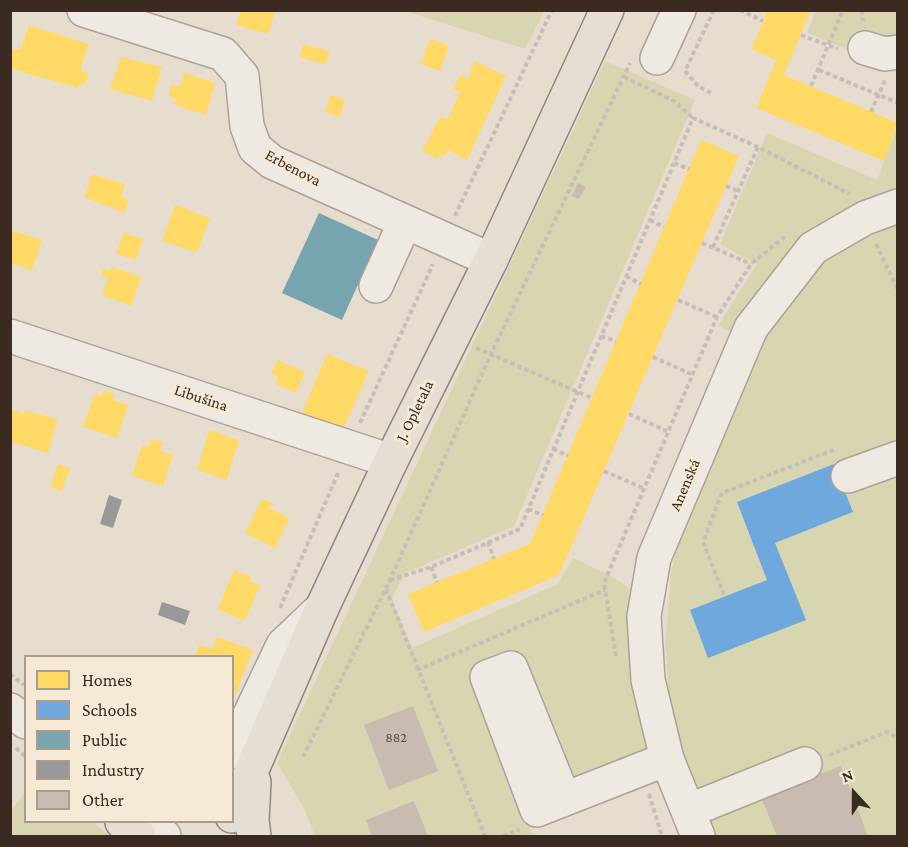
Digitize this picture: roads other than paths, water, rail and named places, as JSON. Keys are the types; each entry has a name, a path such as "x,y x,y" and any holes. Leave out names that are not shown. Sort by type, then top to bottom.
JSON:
{"main road":[{"name":"J. Opletala","path":"234,806 244,757 322,608 391,461 491,260 607,10"},
{"path":"244,757 255,837"},
{"path":"123,823 139,837"},
{"path":"224,837 230,823"}],"street":[{"name":"Erbenova","path":"84,10 223,54 242,76 247,126 255,148 273,162 491,260"},
{"path":"645,58 679,10"},
{"path":"865,48 885,54 897,52"},
{"name":"Anenská","path":"693,824 667,759 648,680 644,616 654,558 751,328 813,248 858,206 897,206"},
{"path":"376,286 405,222"},
{"name":"Libušina","path":"10,336 391,461"},
{"path":"848,476 897,458"},
{"path":"10,710 24,720"},
{"path":"564,799 667,759"},
{"path":"693,824 806,764"},
{"path":"147,823 164,837"}]}
